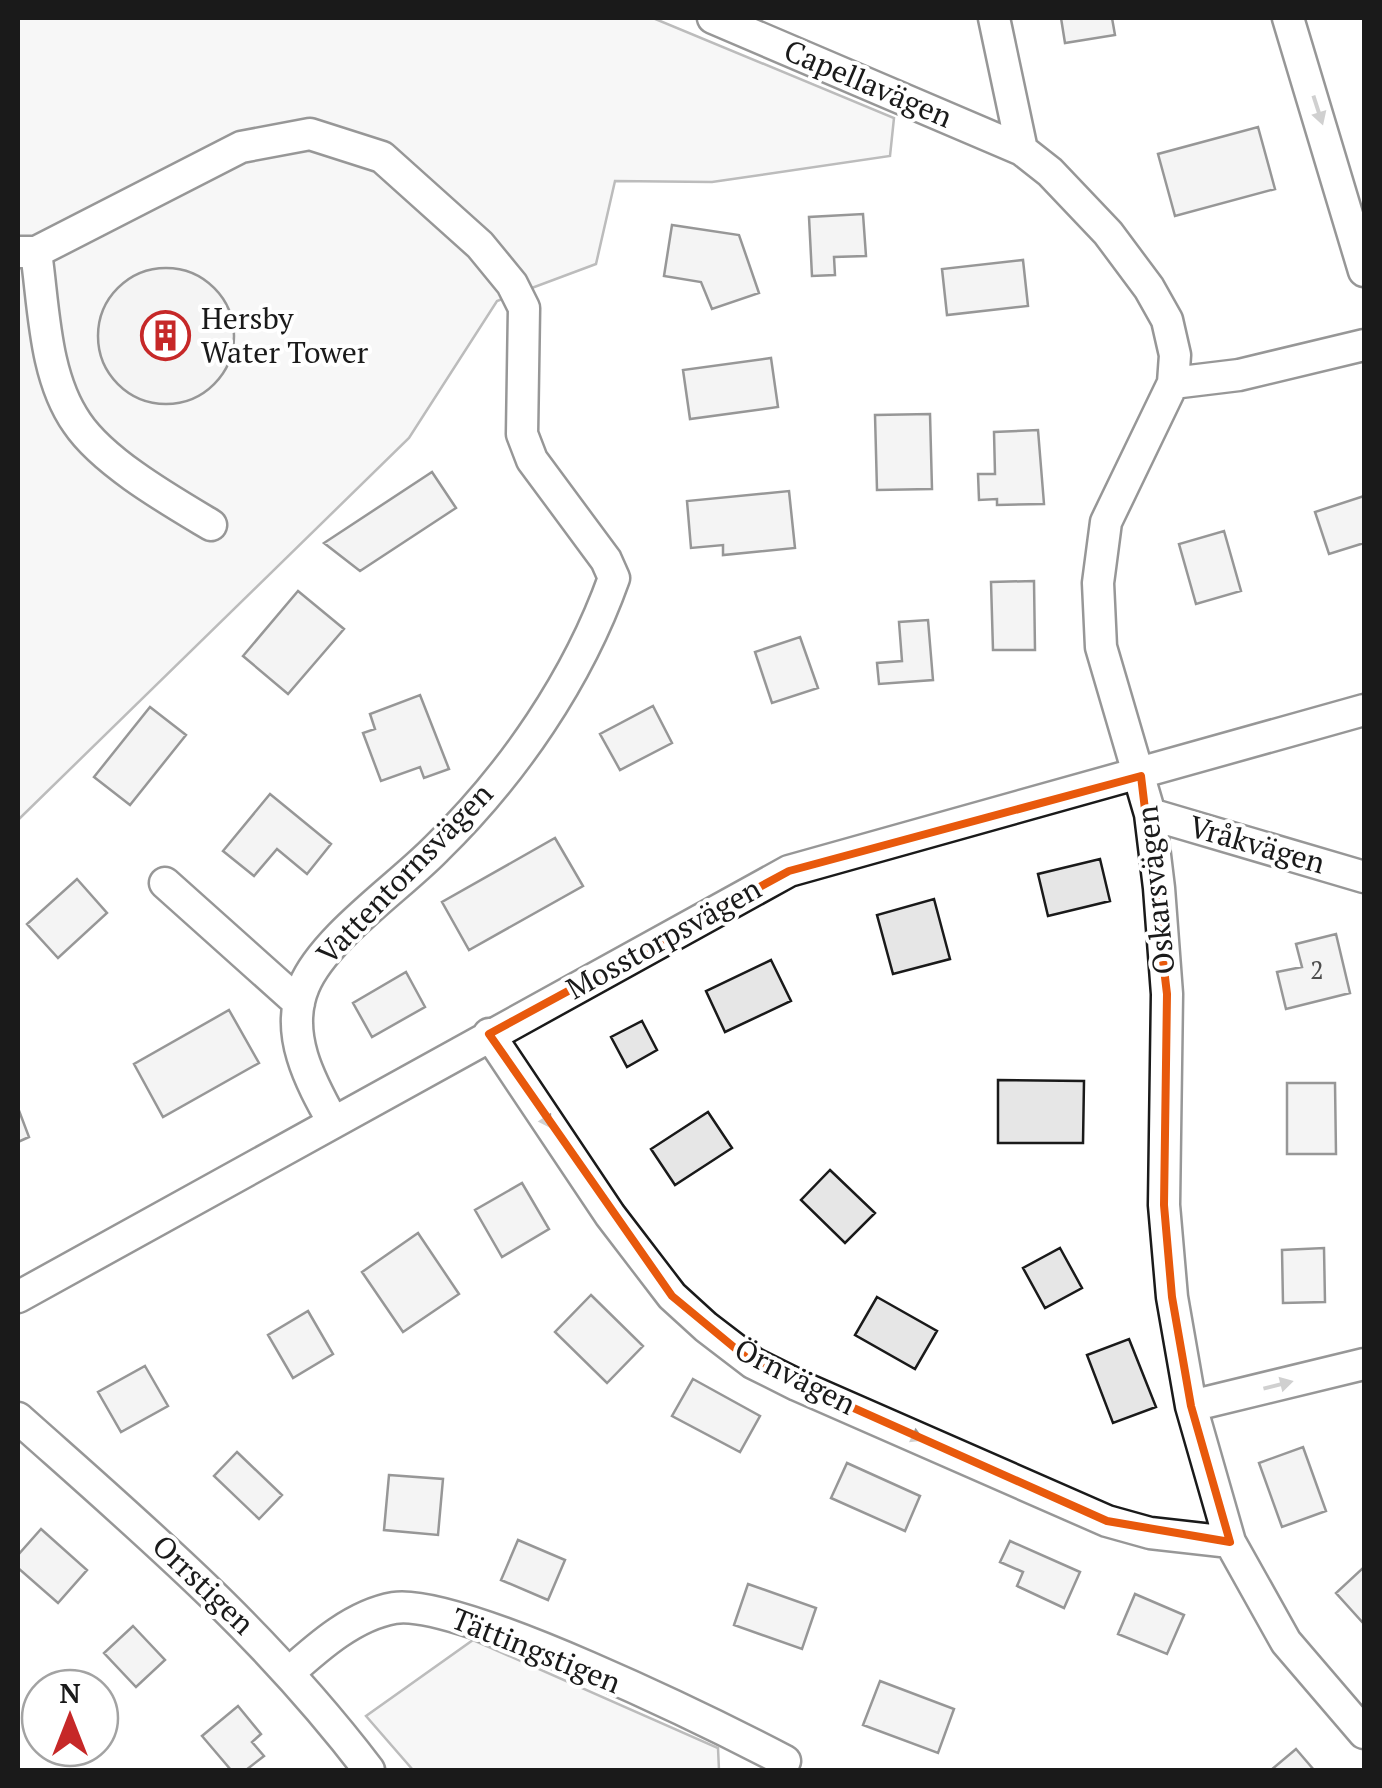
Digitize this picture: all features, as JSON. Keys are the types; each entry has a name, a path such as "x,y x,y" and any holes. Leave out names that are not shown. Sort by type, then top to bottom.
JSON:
{"street":[{"name":"Capellavägen","path":"713,18 1022,150"},
{"path":"994,18 1022,150"},
{"path":"1288,18 1364,271"},
{"name":"Vattentornsvägen","path":"211,525 144,484 77,424 52,366 27,252 242,147 310,134 382,157 480,246 512,284 524,308 522,434 532,460 606,560 614,578 583,654 526,744 440,846 328,952 304,985 299,1003"},
{"name":"Oskarsvägen","path":"1022,150 1050,172 1108,233 1149,288 1167,320 1175,356 1173,383 1106,522 1099,553 1101,647 1116,710 1141,776 1150,814 1168,994 1164,1205 1172,1297 1191,1406 1230,1542 1286,1642 1364,1733"},
{"path":"1173,383 1239,374 1364,345"},
{"name":"Mosstorpsvägen","path":"18,1297 789,871 1141,776 1364,710"},
{"name":"Vråkvägen","path":"1150,814 1364,876"},
{"path":"165,883 268,980 299,1003 298,1040 304,1064 333,1122"},
{"name":"Örnvägen","path":"490,1034 610,1216 672,1296 753,1362 1107,1521 1150,1534 1230,1542"},
{"path":"1191,1406 1364,1364"},
{"name":"Orrstigen","path":"18,1418 222,1600 290,1672 369,1770"},
{"name":"Tättingstigen","path":"290,1672 355,1623 393,1608 420,1608 518,1640 729,1731 785,1761"}],"highlighted area":[{"path":"1141,776 1167,994 1164,1205 1172,1297 1191,1406 1230,1542 1107,1521 753,1363 672,1296 489,1034 789,871"}],"shaded area":[{"path":"18,18 653,18 894,118 890,156 712,182 615,181 596,264 497,301 409,438 18,820"},
{"path":"473,1640 718,1748 719,1770 413,1770 366,1716"}],"building":[{"path":"1061,18 1112,18 1115,35 1065,43"},
{"path":"1258,127 1275,189 1175,216 1158,154"},
{"path":"863,214 866,256 834,257 835,275 812,276 809,217"},
{"path":"672,225 739,235 759,293 712,309 701,282 664,276"},
{"path":"1023,260 1028,306 947,315 942,269"},
{"name":"Hersby Water Tower","path":"166,268 192,273 214,288 229,310 234,336 229,362 214,384 192,399 166,404 140,399 118,384 103,362 98,336 103,310 118,288 140,273"},
{"path":"771,358 778,407 690,419 683,370"},
{"path":"930,414 932,489 877,490 875,415"},
{"path":"1038,430 1044,504 997,505 997,499 979,500 978,474 995,474 994,432"},
{"path":"432,472 456,508 360,571 324,543"},
{"path":"789,491 795,548 723,555 723,545 691,548 687,501"},
{"path":"1364,496 1364,543 1329,554 1315,512"},
{"path":"1224,531 1241,591 1196,604 1179,544"},
{"path":"1034,581 1035,650 993,650 991,582"},
{"path":"298,591 344,629 288,694 243,656"},
{"path":"928,620 933,680 879,684 877,663 902,661 899,622"},
{"path":"800,637 818,688 772,703 755,652"},
{"path":"420,695 449,769 424,778 420,767 381,781 363,733 375,729 370,714"},
{"path":"653,706 672,743 620,770 600,734"},
{"path":"150,707 186,735 130,805 94,777"},
{"path":"270,794 331,844 307,874 277,849 254,876 223,851"},
{"path":"555,838 583,886 469,950 442,902"},
{"path":"1100,859 1110,901 1048,916 1038,874"},
{"path":"77,879 107,913 58,958 27,924"},
{"path":"934,899 950,959 893,974 877,915"},
{"path":"1336,934 1350,993 1286,1009 1277,972 1302,967 1296,944"},
{"path":"771,960 791,1001 725,1032 706,991"},
{"path":"406,972 425,1007 372,1037 353,1003"},
{"path":"229,1010 259,1063 163,1117 134,1064"},
{"path":"642,1021 657,1050 627,1067 611,1037"},
{"path":"998,1080 1084,1081 1083,1143 998,1143"},
{"path":"1287,1083 1335,1083 1336,1154 1287,1154"},
{"path":"18,1108 29,1137 18,1142"},
{"path":"708,1112 732,1148 675,1185 651,1149"},
{"path":"830,1170 875,1213 845,1243 801,1200"},
{"path":"522,1183 549,1229 502,1257 475,1210"},
{"path":"418,1233 459,1294 403,1332 362,1272"},
{"path":"1060,1248 1082,1288 1045,1308 1023,1268"},
{"path":"1324,1248 1325,1302 1283,1303 1282,1250"},
{"path":"591,1295 643,1346 607,1383 555,1332"},
{"path":"877,1297 937,1331 915,1369 855,1335"},
{"path":"308,1311 333,1354 293,1378 268,1335"},
{"path":"1129,1339 1156,1407 1113,1423 1087,1355"},
{"path":"145,1366 168,1406 121,1432 98,1392"},
{"path":"693,1379 760,1416 740,1452 672,1416"},
{"path":"1303,1447 1326,1511 1282,1527 1259,1463"},
{"path":"237,1452 282,1495 259,1519 214,1476"},
{"path":"847,1463 920,1496 905,1531 831,1498"},
{"path":"389,1475 443,1479 438,1535 384,1530"},
{"path":"41,1529 87,1570 58,1603 18,1568 18,1555"},
{"path":"518,1540 565,1560 548,1600 501,1580"},
{"path":"1010,1541 1080,1572 1064,1608 1017,1586 1023,1572 1000,1562"},
{"path":"1364,1567 1364,1624 1336,1593"},
{"path":"748,1584 816,1608 802,1649 734,1625"},
{"path":"1135,1594 1184,1615 1167,1654 1118,1634"},
{"path":"133,1626 165,1660 136,1687 104,1653"},
{"path":"880,1681 954,1709 938,1753 863,1725"},
{"path":"238,1706 261,1734 252,1742 264,1756 246,1770 231,1770 202,1736"},
{"path":"1296,1749 1314,1770 1271,1770"}],"place":[{"name":"Hersby Water Tower","path":"166,336"}]}
